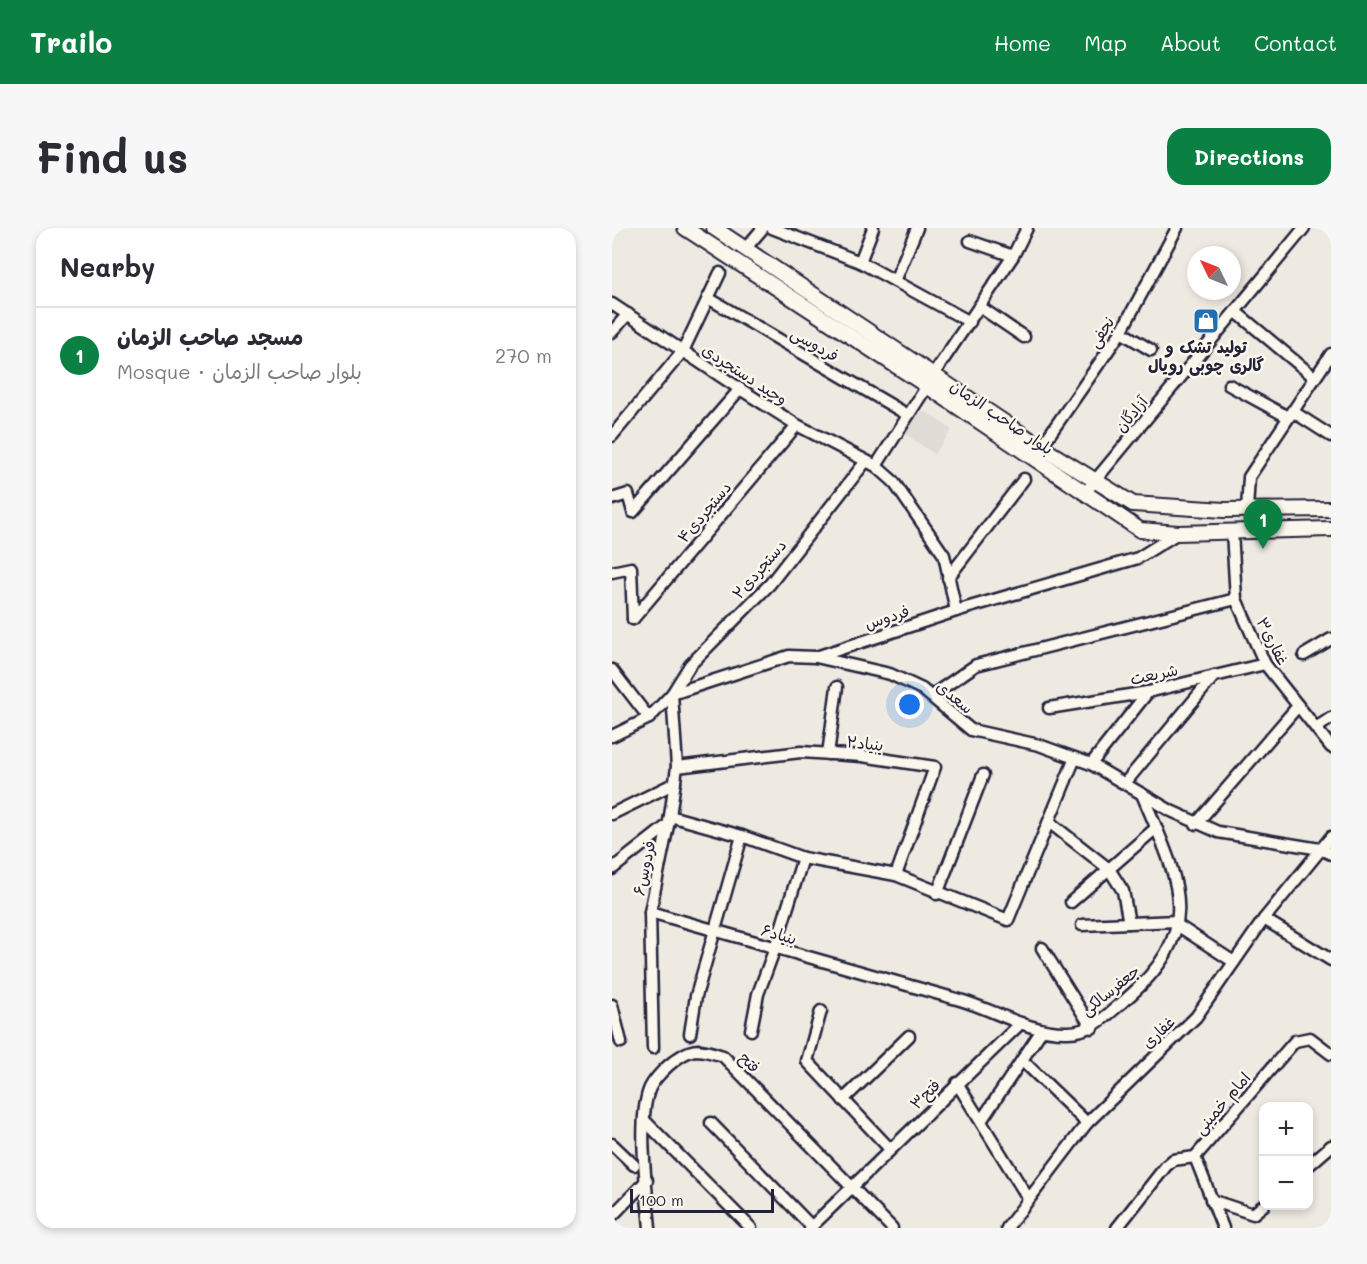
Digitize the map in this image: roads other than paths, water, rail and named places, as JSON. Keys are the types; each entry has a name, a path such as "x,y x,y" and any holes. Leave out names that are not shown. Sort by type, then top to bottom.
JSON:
{"main road":[{"name":"بلوار صاحب الزمان","path":"685,228 1133,504 1247,510 1331,509"},
{"name":"بلوار صاحب الزمان","path":"714,228 930,380 1084,494 1140,530 1178,533 1331,529"}],"street":[{"path":"745,249 764,228"},
{"path":"772,228 860,262 970,322"},
{"path":"860,262 873,228"},
{"path":"895,281 917,228"},
{"name":"دستجردی۲","path":"672,694 690,665 770,584 871,464 908,415 980,307 1013,256 1027,228"},
{"name":"نجفی","path":"1041,447 1121,332 1177,228"},
{"name":"آزادگان","path":"1084,494 1304,228"},
{"path":"970,241 1013,256"},
{"path":"612,436 683,351 720,273"},
{"name":"فردوسی","path":"708,298 908,415"},
{"name":"وحید دستجردی","path":"612,304 797,425 871,464 893,481 919,515 944,555 956,611"},
{"path":"980,307 1024,337"},
{"path":"1236,312 1314,377"},
{"path":"612,332 628,314"},
{"path":"1121,332 1152,350"},
{"path":"1247,510 1249,477 1331,354"},
{"path":"1228,385 1331,436"},
{"path":"612,499 628,494 633,512 740,389"},
{"name":"دستجردی۴","path":"612,572 631,568 633,619 797,425"},
{"path":"948,578 1024,479"},
{"name":"غفاری۳","path":"1232,531 1236,599 1265,664 1331,747"},
{"name":"فردوس","path":"612,736 649,718 672,694 789,656 816,657 956,611 1138,558 1178,533"},
{"path":"931,696 976,665 1236,599"},
{"path":"1304,655 1331,639"},
{"name":"سعدی","path":"816,657 890,674 931,696 971,730 1040,745 1091,764 1196,824 1218,832 1320,849"},
{"name":"شریعت","path":"1048,708 1148,692 1265,664"},
{"path":"612,670 649,718"},
{"path":"1125,783 1214,676"},
{"path":"828,754 837,687"},
{"path":"1091,764 1148,692"},
{"name":"فردوس۶","path":"653,1048 650,912 669,820 677,767 672,694"},
{"path":"1196,824 1298,706"},
{"path":"1316,729 1331,718"},
{"name":"بنیاد۲","path":"677,767 801,752 935,766 896,875"},
{"path":"612,869 669,820 742,836 803,858 896,875 937,894 1008,920 1075,758"},
{"path":"937,894 983,775"},
{"path":"612,813 675,783"},
{"name":"جعفرسالکی","path":"899,984 962,1000 1042,1030 1069,1033 1092,1028 1154,974 1170,946 1177,923 1179,899 1175,876 1142,794"},
{"path":"1049,822 1109,869 1123,891 1129,923"},
{"path":"1071,902 1156,828"},
{"path":"690,1034 696,996 742,836"},
{"name":"غفاری","path":"1006,1228 1087,1123 1196,1017 1264,919 1331,837"},
{"path":"1320,849 1331,854"},
{"path":"751,1030 758,994 776,948 803,858"},
{"name":"بنیاد۶","path":"650,912 899,984"},
{"path":"1264,919 1331,960"},
{"path":"1082,925 1177,923 1234,962"},
{"path":"1042,948 1092,1028"},
{"path":"612,1005 621,1042"},
{"path":"821,1011 807,1061 891,1149"},
{"name":"فتح۳","path":"811,1227 957,1083 1022,1023"},
{"path":"981,1121 1042,1030"},
{"path":"843,1100 909,1036"},
{"name":"امام خمینی","path":"1222,1225 1195,1157 1295,1041 1310,1038 1331,1054"},
{"name":"فتح","path":"650,1228 644,1120 649,1089 665,1068 685,1051 704,1050 723,1056 892,1228"},
{"path":"1022,1060 1087,1123"},
{"path":"957,1083 1028,1198"},
{"path":"644,1120 752,1228"},
{"path":"711,1123 811,1227"},
{"path":"612,1144 634,1165"},
{"path":"1313,1162 1331,1146"},
{"path":"1117,1228 1166,1166 1173,1160 1195,1157"},
{"path":"612,1216 646,1180"},
{"path":"1211,1200 1253,1214 1259,1209"},
{"path":"1209,1228 1222,1225"}],"place":[{"name":"تولید تشک و گالری چوبی رویال","path":"1206,321"},
{"name":"مسجد صاحب الزمان","path":"1263,549"}]}
